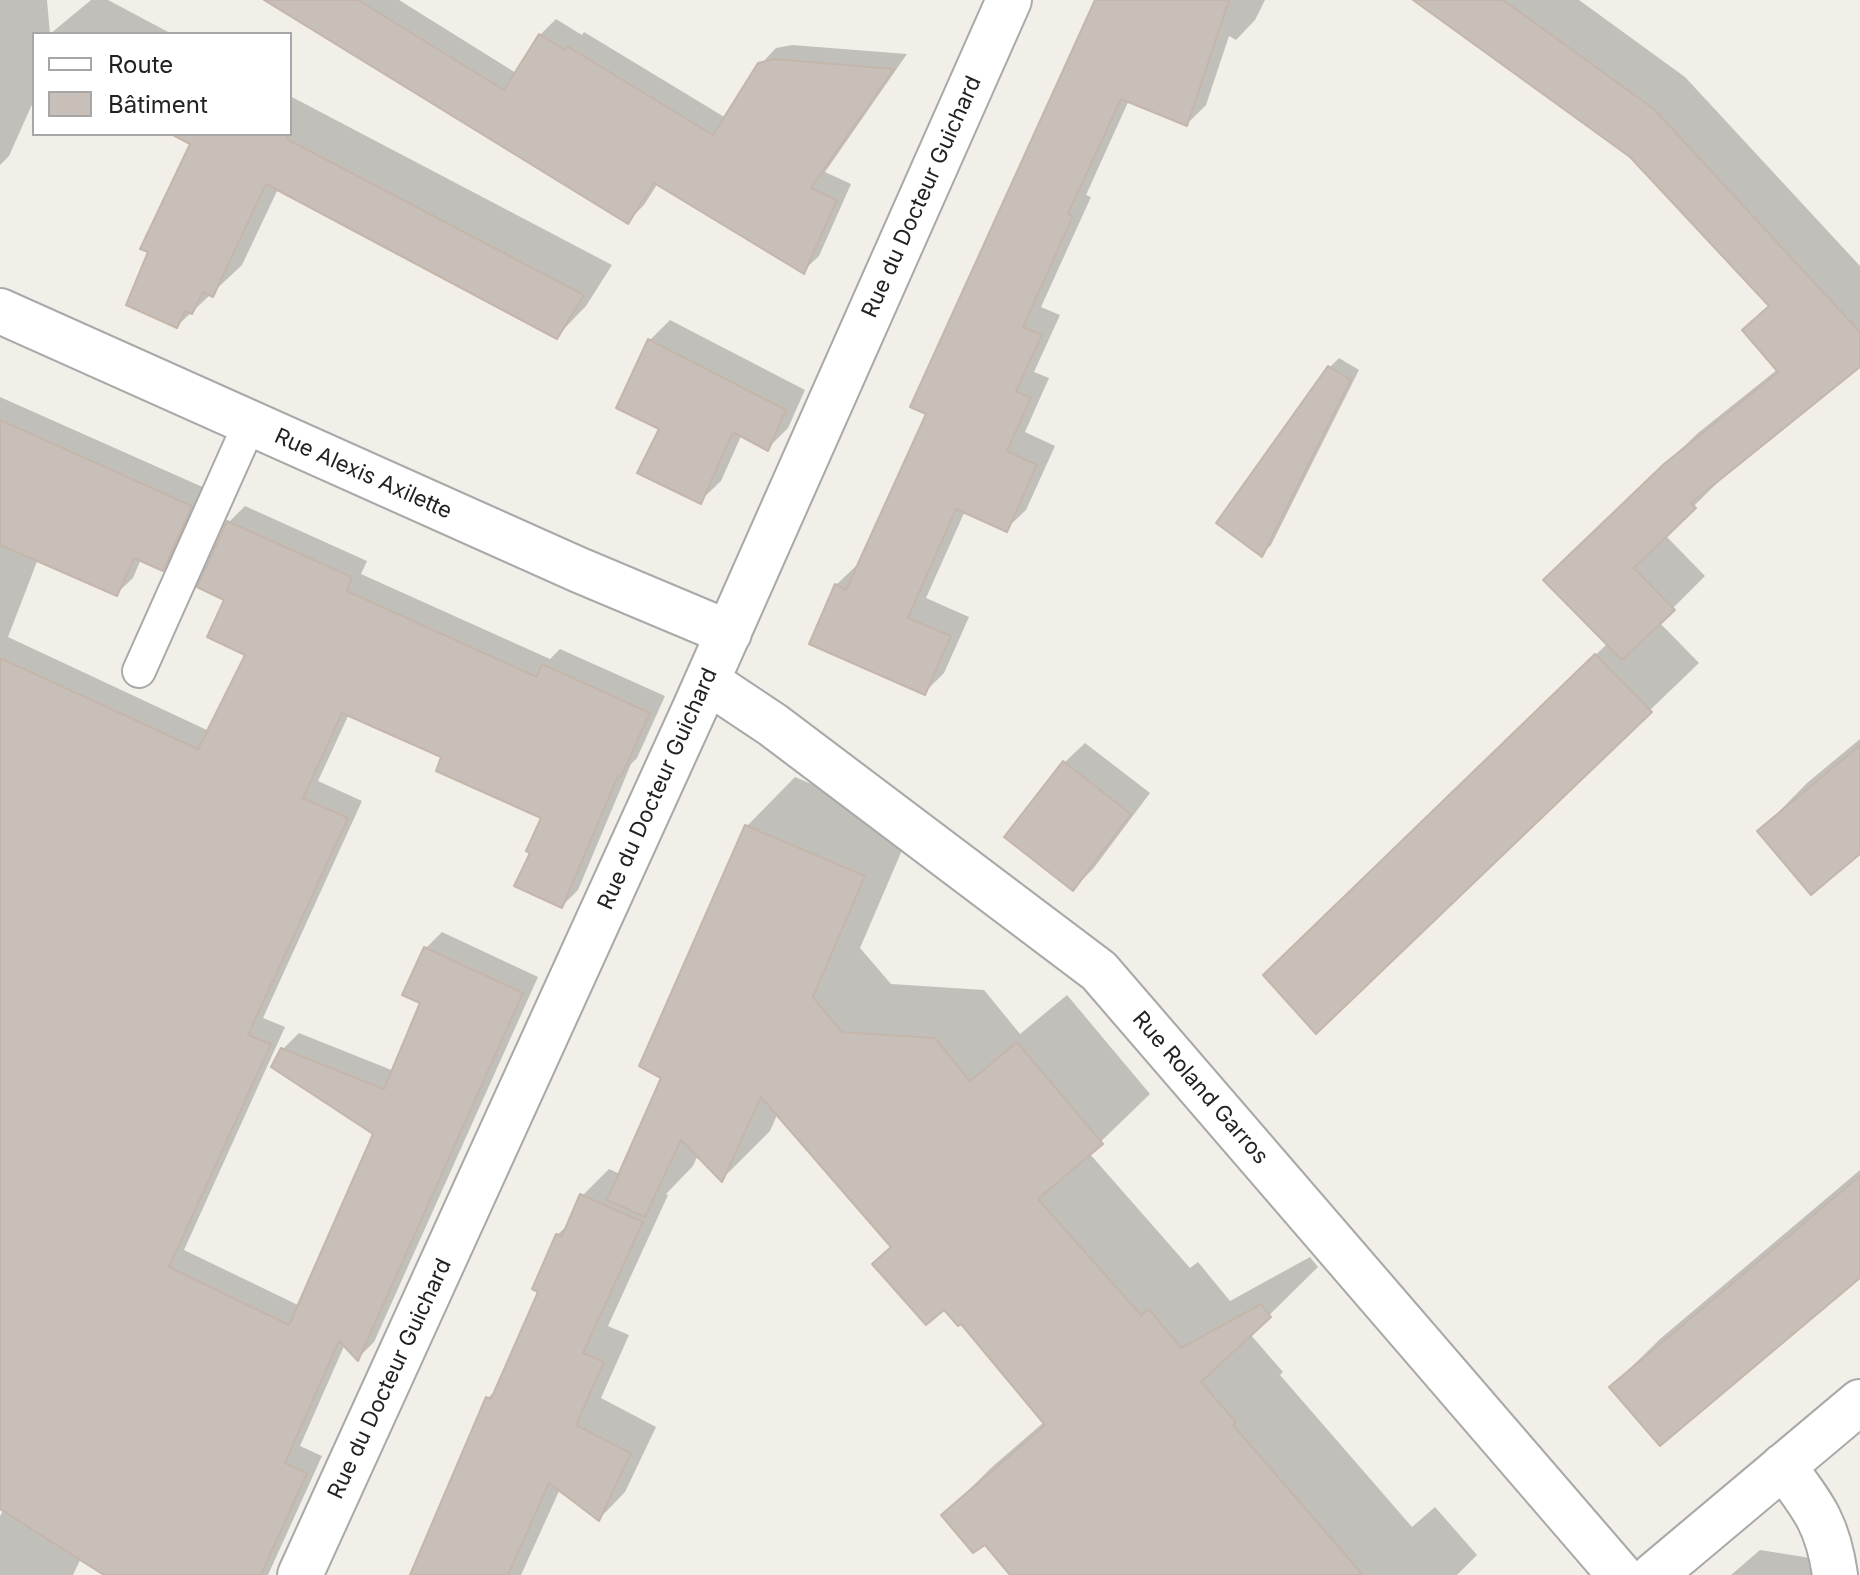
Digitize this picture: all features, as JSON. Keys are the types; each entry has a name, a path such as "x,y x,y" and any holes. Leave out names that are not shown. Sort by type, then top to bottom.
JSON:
{"street":[{"name":"Rue du Docteur Guichard","path":"300,1575 729,633 1009,0"},
{"name":"Rue Alexis Axilette","path":"0,311 579,570 729,633"},
{"name":"Rue Roland Garros","path":"707,681 773,725 1099,971 1620,1575"},
{"path":"1654,1575 1860,1402"},
{"path":"1783,1466 1823,1524 1835,1575"}],"lane":[{"path":"139,671 250,423"}],"building":[{"path":"264,0 358,0 504,90 539,34 565,50 567,46 713,135 758,63 775,59 894,69 811,188 837,200 804,274 654,183 628,224"},
{"path":"1095,0 1229,0 1187,126 1121,99 1068,214 1073,216 1023,327 1042,335 1016,391 1031,398 1007,451 1037,465 1007,532 956,509 908,618 951,636 925,695 809,644 835,584 846,590 926,414 910,407"},
{"path":"1413,0 1503,0 1654,109 1860,332 1860,367 1691,503 1696,508 1634,568 1675,610 1622,660 1543,580 1664,464 1778,372 1742,330 1769,306 1630,157"},
{"path":"175,136 289,136 287,139 584,295 557,339 266,184 213,297 203,292 192,314 185,311 177,328 126,305 148,252 140,249 190,144"},
{"path":"648,339 786,410 768,451 733,432 701,504 637,473 659,429 616,408"},
{"path":"1328,366 1351,380 1262,557 1216,523"},
{"path":"0,420 192,506 163,571 134,558 117,596 0,545"},
{"path":"227,521 352,577 347,591 537,677 542,664 650,713 621,777 618,776 562,908 514,886 530,853 526,851 541,818 436,771 441,757 342,713 303,798 348,818 248,1035 271,1044 169,1267 289,1325 373,1134 271,1067 281,1048 384,1089 420,1003 402,995 424,947 523,993 358,1361 339,1341 285,1463 307,1473 261,1575 104,1575 0,1509 0,658 198,749 245,655 207,637 224,600 197,587"},
{"path":"1595,654 1652,712 1316,1034 1263,975"},
{"path":"1860,745 1860,854 1811,895 1757,831"},
{"path":"1063,761 1131,814 1073,891 1004,837"},
{"path":"745,825 865,876 813,997 842,1032 935,1038 970,1081 1017,1042 1103,1144 1038,1199 1141,1315 1149,1309 1181,1348 1261,1304 1271,1317 1201,1382 1236,1422 1233,1425 1363,1575 1010,1575 985,1545 973,1553 941,1515 1045,1425 961,1324 958,1326 944,1310 926,1325 872,1264 891,1247 761,1097 722,1182 681,1140 645,1217 607,1200 661,1078 639,1066"},
{"path":"1860,1176 1860,1278 1660,1446 1609,1387"},
{"path":"580,1194 643,1222 583,1353 604,1362 576,1425 631,1453 599,1521 549,1483 508,1575 410,1575 486,1397 491,1399 538,1292 532,1289 556,1234 562,1236"}]}
